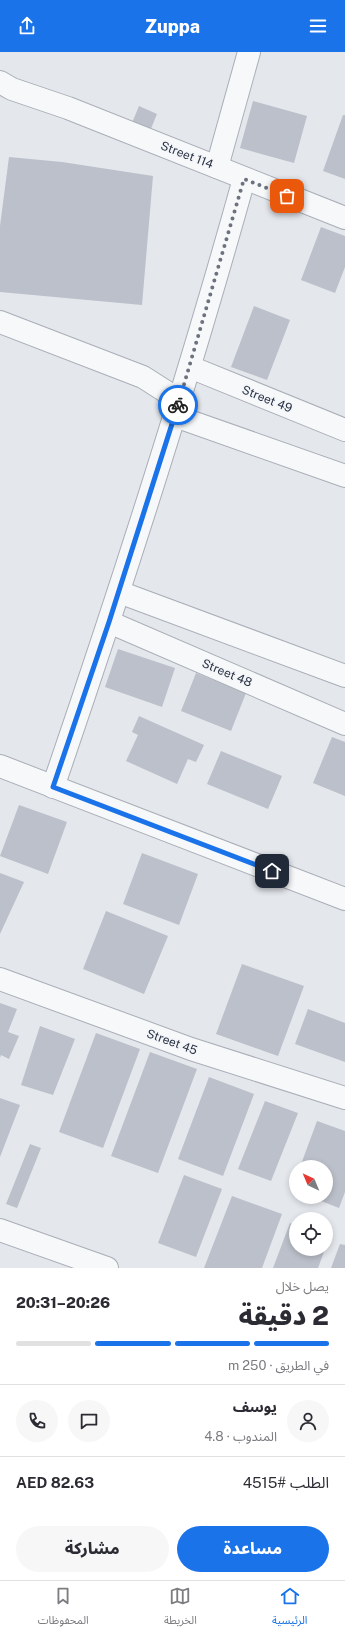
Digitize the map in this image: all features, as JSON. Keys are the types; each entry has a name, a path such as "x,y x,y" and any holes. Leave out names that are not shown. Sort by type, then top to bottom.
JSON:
{"street":[{"path":"217,167 249,52"},
{"name":"Street 114","path":"0,82 12,90 68,108 345,218"},
{"path":"0,103 28,96"},
{"path":"53,787 119,592 190,367 244,179"},
{"path":"0,322 143,377 177,408 345,476"},
{"name":"Street 49","path":"190,367 345,430"},
{"path":"119,592 345,676"},
{"name":"Street 48","path":"109,622 345,724"},
{"path":"0,766 345,898"},
{"name":"Street 45","path":"0,979 191,1049 345,1098"},
{"path":"0,1230 107,1268"}],"building":[{"path":"253,101 307,116 294,163 240,148"},
{"path":"139,106 157,114 150,131 132,123"},
{"path":"343,115 345,115 345,179 323,171"},
{"path":"9,157 62,162 153,176 142,305 0,292 0,226"},
{"path":"321,227 345,236 345,267 335,293 301,280"},
{"path":"254,306 290,320 267,380 231,367"},
{"path":"118,649 175,668 162,707 105,687"},
{"path":"196,673 246,693 231,731 181,711"},
{"path":"139,716 204,745 196,762 188,759 177,784 126,761 138,735 132,732"},
{"path":"332,737 345,742 345,796 313,783"},
{"path":"221,751 282,776 268,809 207,784"},
{"path":"19,805 67,822 48,874 0,856"},
{"path":"142,853 198,874 179,925 123,904"},
{"path":"0,873 24,882 0,934"},
{"path":"106,911 168,936 144,994 83,969"},
{"path":"242,964 304,986 278,1056 216,1034"},
{"path":"0,1003 17,1009 8,1032 19,1036 9,1059 1,1055 0,1058"},
{"path":"308,1009 345,1023 345,1062 295,1044"},
{"path":"40,1026 75,1039 53,1095 21,1085"},
{"path":"96,1033 140,1049 103,1148 59,1132"},
{"path":"150,1052 197,1069 158,1173 111,1156"},
{"path":"209,1077 254,1094 223,1176 178,1159"},
{"path":"0,1098 20,1105 0,1157"},
{"path":"265,1101 298,1113 271,1181 238,1169"},
{"path":"317,1121 345,1131 345,1192 339,1208 329,1204 333,1204 333,1160 303,1160"},
{"path":"30,1144 41,1148 17,1208 6,1204"},
{"path":"184,1175 222,1189 196,1257 158,1243"},
{"path":"232,1196 282,1214 262,1268 204,1268"},
{"path":"289,1226 289,1256 322,1256 318,1268 273,1268"},
{"path":"340,1244 345,1245 345,1268 331,1268"}],"way so far":[{"path":"178,405 244,179 287,196"}],"route":[{"path":"178,405 109,622 53,787 272,871"}]}
